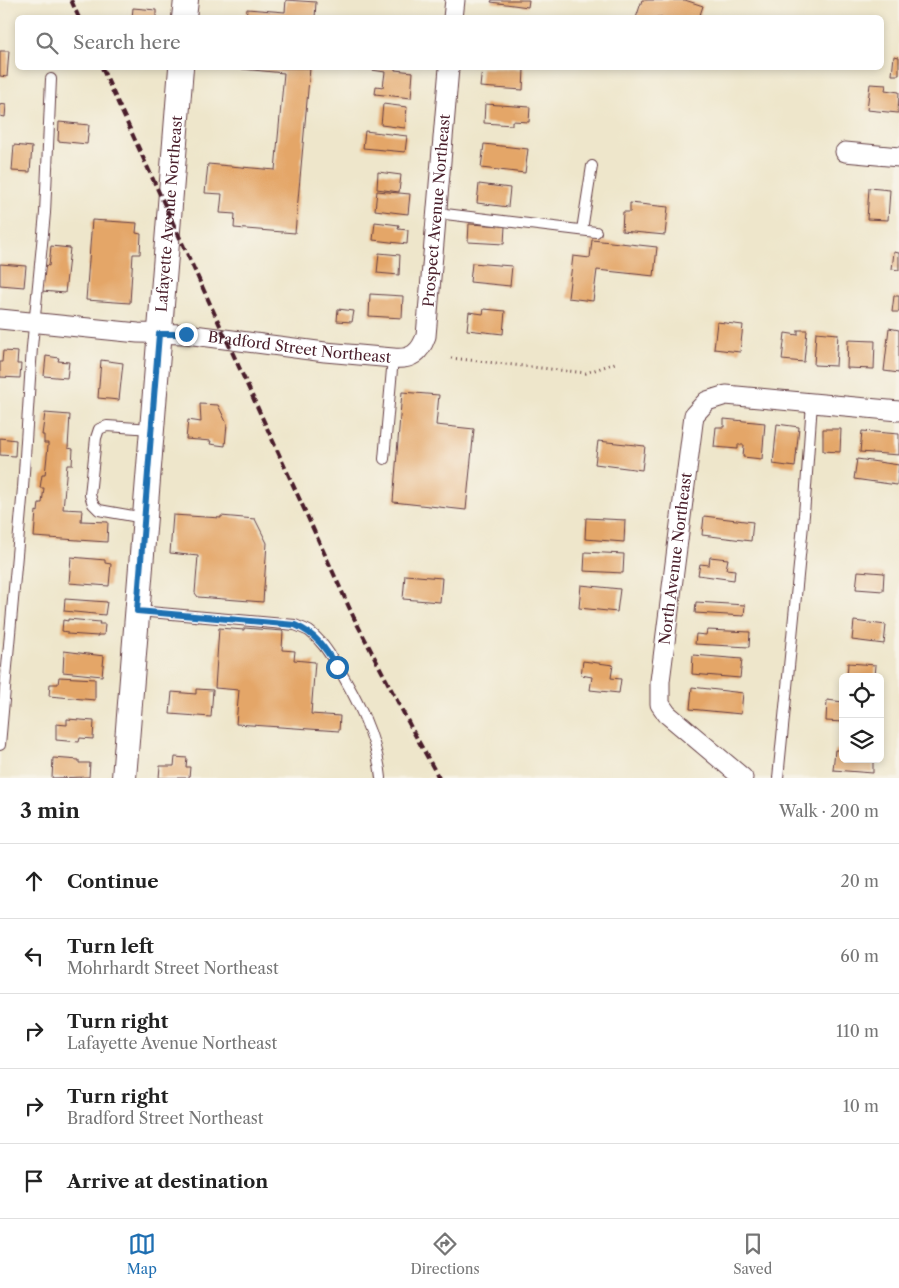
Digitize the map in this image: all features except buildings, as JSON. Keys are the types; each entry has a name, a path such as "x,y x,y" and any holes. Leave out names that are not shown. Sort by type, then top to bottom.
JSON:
{"street":[{"path":"184,15 186,0"},
{"path":"453,15 455,0"},
{"name":"Lafayette Avenue Northeast","path":"124,778 180,70"},
{"name":"Prospect Avenue Northeast","path":"419,351 426,336 449,70"},
{"path":"845,152 899,157"},
{"name":"Bradford Street Northeast","path":"0,319 138,333 186,334 325,352 404,359 412,357 419,351"},
{"name":"North Avenue Northeast","path":"743,778 667,714 660,704 660,681 694,415 707,401 726,395 812,403"},
{"path":"812,403 899,411"}],"lane":[{"path":"0,745 23,488 34,322 45,213 51,79"},
{"path":"582,230 592,166"},
{"path":"437,214 596,232"},
{"path":"384,459 393,358"},
{"path":"778,778 804,515 812,403"},
{"path":"144,518 99,510 93,504 90,495 96,438 99,429 107,426 152,429"},
{"path":"137,611 295,625 309,631 326,649 350,685 376,748 381,778"}],"path":[{"path":"451,358 586,373 615,363"}],"railway":[{"path":"71,0 78,15"},
{"path":"103,70 354,618 439,778"}],"route":[{"path":"186,334 159,334 137,611 295,625 309,631 326,649 337,667"}]}
